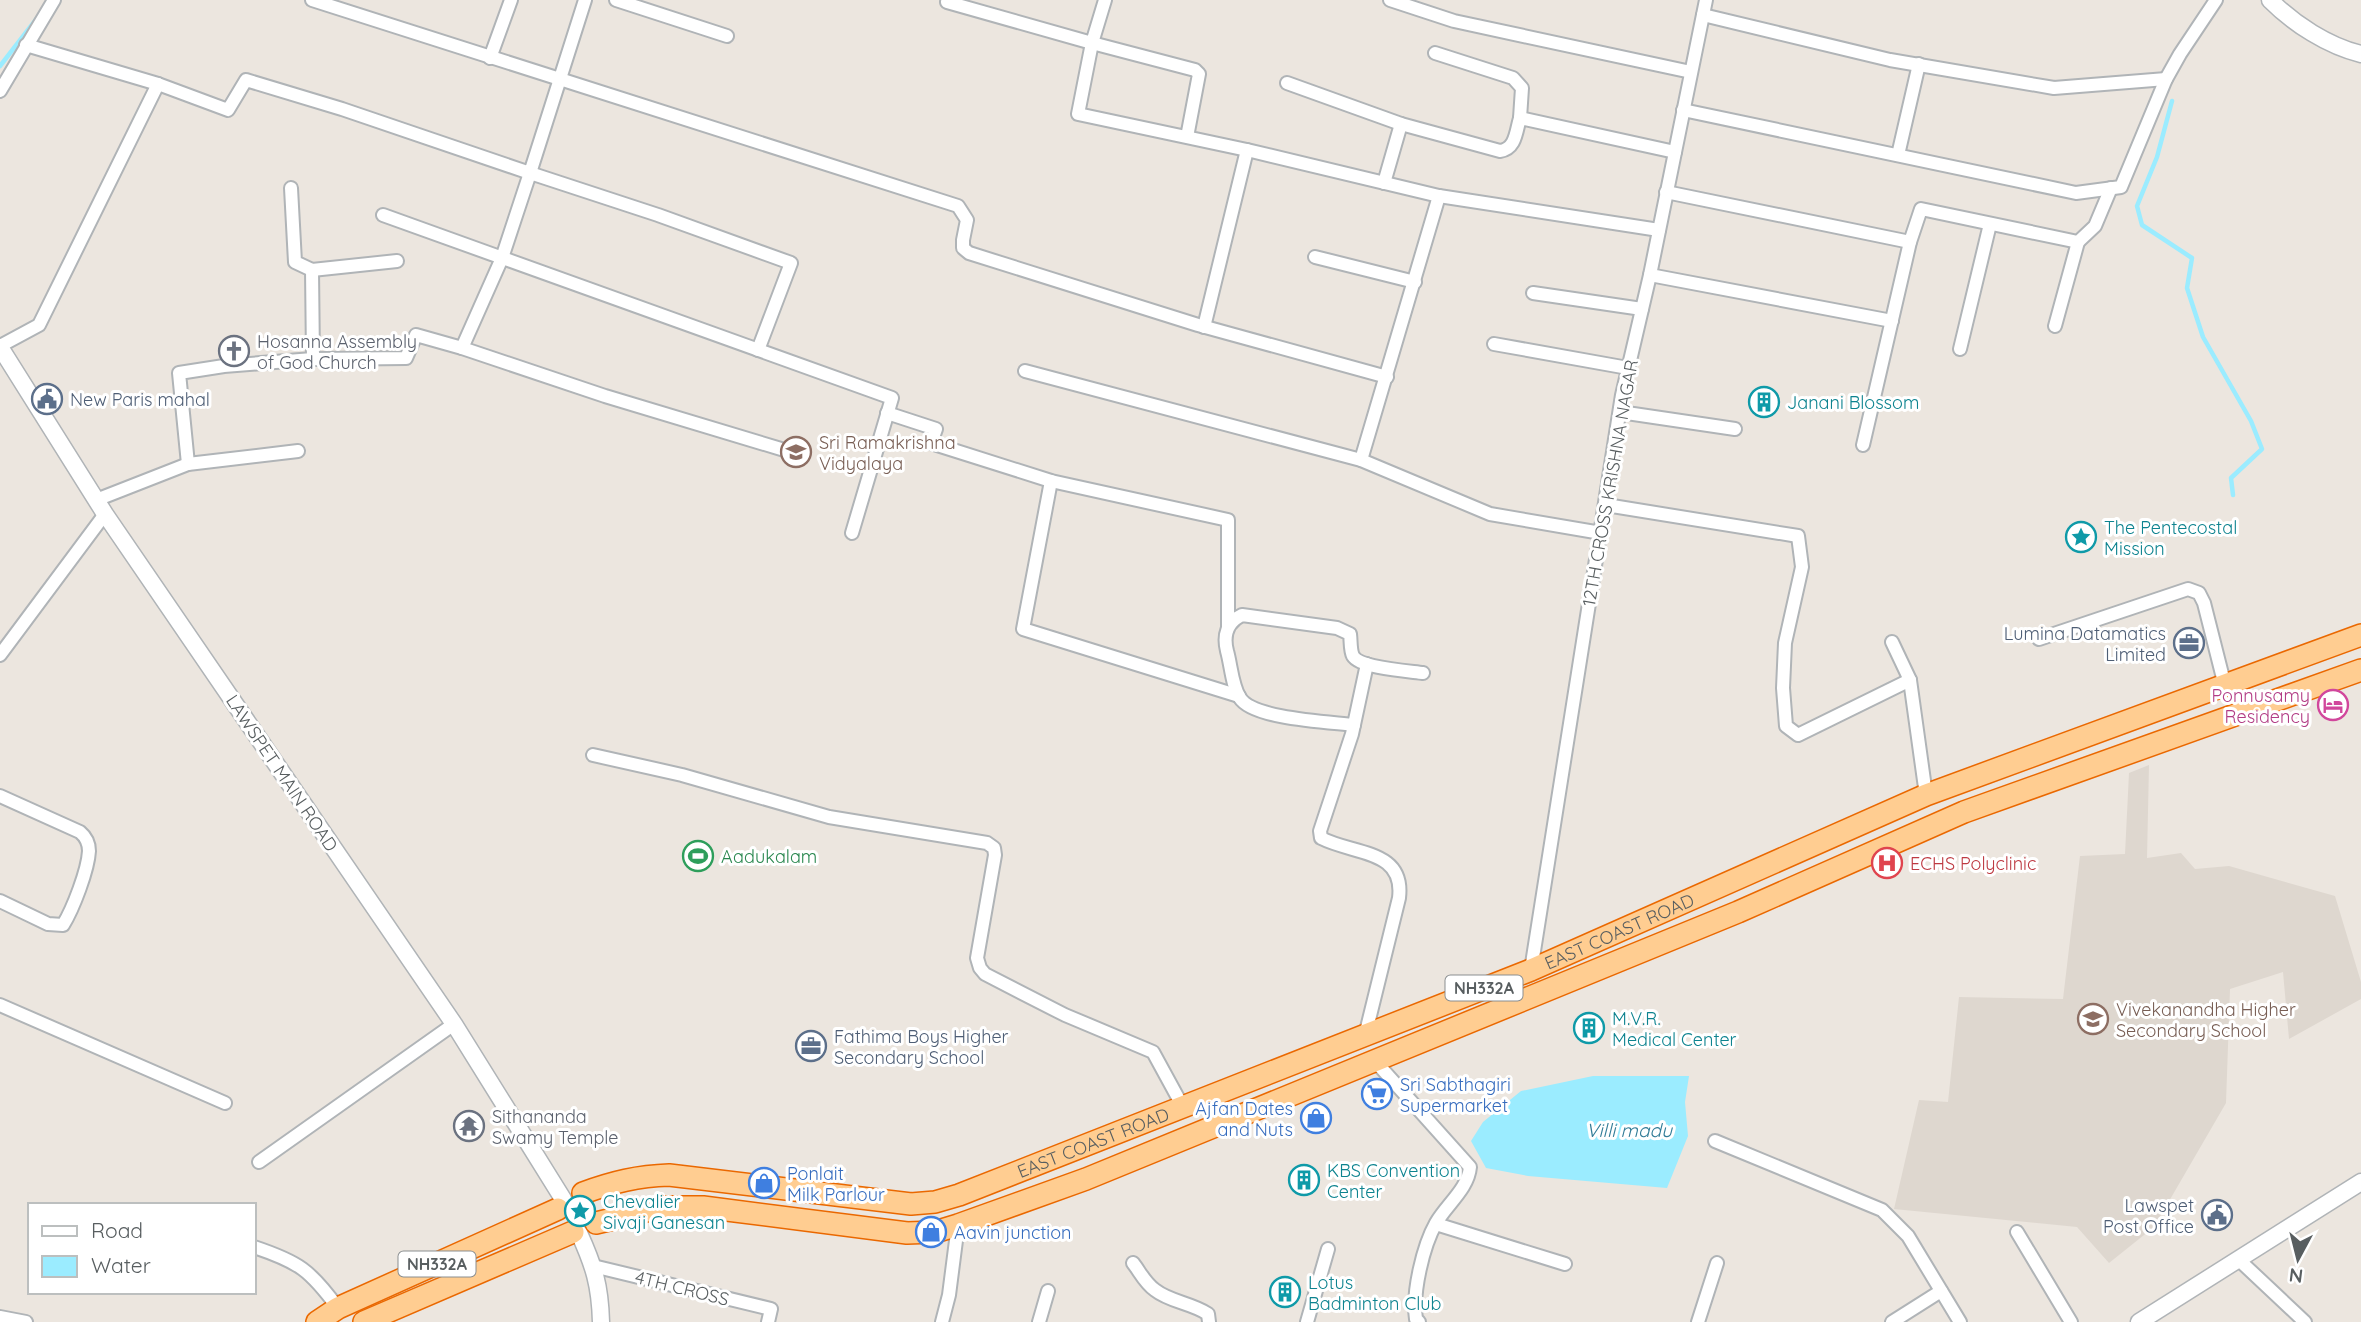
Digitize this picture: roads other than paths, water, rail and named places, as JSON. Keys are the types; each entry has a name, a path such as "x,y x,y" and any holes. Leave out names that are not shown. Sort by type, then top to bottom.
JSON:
{"highway":[{"name":"EAST COAST ROAD","path":"317,1322 338,1308 568,1200 618,1180 669,1175 911,1204 935,1202 959,1195 1531,970 1926,795 2361,635"},
{"name":"EAST COAST ROAD","path":"364,1322 583,1229 663,1207 690,1207 907,1233 958,1226 1086,1179 1738,912 1964,812 2361,670"},
{"path":"594,1199 598,1217 583,1229 561,1224 568,1200 594,1199"}],"street":[{"path":"0,91 54,0"},
{"path":"312,0 958,206 967,220 963,240 964,248 969,253 1204,327 1387,377"},
{"path":"490,58 511,0"},
{"path":"462,348 502,258 585,0"},
{"path":"616,0 727,36"},
{"path":"1105,0 1092,43 1078,114 1247,150 1439,196 1659,230"},
{"path":"1390,0 1454,21 1691,72"},
{"name":"12TH CROSS KRISHNA NAGAR","path":"1531,970 1620,412 1706,0"},
{"path":"1683,110 2076,193 2121,187 2166,79 2216,0"},
{"path":"2270,0 2285,15 2343,50 2361,54"},
{"path":"947,2 1195,70 1199,74 1187,137"},
{"path":"1703,15 1890,60 2054,88 2166,79"},
{"path":"26,45 158,85 228,110 246,80 342,109 658,215 791,263 758,350"},
{"path":"1287,83 1401,124 1500,151 1507,150 1513,145 1520,118 1522,88 1514,78 1435,53"},
{"path":"1898,155 1919,64"},
{"path":"0,347 39,325 158,85"},
{"path":"1520,118 1675,152"},
{"path":"1384,183 1401,124"},
{"path":"1204,327 1247,150"},
{"path":"291,188 295,262 313,270 397,261"},
{"path":"2054,326 2078,242 2095,226 2111,188"},
{"path":"1667,192 1910,242"},
{"path":"1361,460 1439,196"},
{"path":"1863,445 1910,242 1921,209 2078,242"},
{"path":"383,215 892,398 852,533"},
{"path":"1960,349 1990,224"},
{"path":"1315,257 1415,282"},
{"path":"313,270 313,359"},
{"path":"1650,275 1892,321"},
{"path":"1534,293 1642,309"},
{"path":"188,464 179,373 224,366 313,359 406,358 416,335 790,452"},
{"path":"1494,344 1629,368"},
{"name":"LAWSPET MAIN ROAD","path":"0,347 100,507 454,1024 568,1200"},
{"path":"1025,371 1361,460 1490,514 1601,533"},
{"path":"1620,412 1735,429"},
{"path":"887,413 936,429 931,443 1051,481 1228,520 1228,627 1225,641 1239,696 1246,705 1270,713 1354,725"},
{"path":"0,655 100,507 188,464 298,451"},
{"path":"1051,481 1023,629 1239,696"},
{"path":"1606,505 1798,536 1802,567 1785,643 1783,688 1786,726 1798,735 1910,680"},
{"path":"2039,639 2188,589 2199,593 2204,603 2225,686"},
{"path":"1228,627 1233,619 1242,615 1337,628 1350,634 1352,654 1357,660 1423,673"},
{"path":"1892,642 1910,680 1926,795"},
{"path":"1365,1036 1401,885 1399,874 1393,866 1382,860 1321,838 1320,831 1354,725 1367,664"},
{"path":"593,755 682,775 829,817 987,843 994,848 995,855 977,958 980,968 985,974 1065,1015 1153,1052 1183,1107"},
{"path":"0,796 80,832 87,839 89,850 63,925 48,924 0,901"},
{"path":"0,1005 225,1103"},
{"path":"260,1162 454,1024"},
{"path":"1375,1061 1470,1167 1469,1178 1436,1224 1423,1258 1415,1309 1419,1322"},
{"path":"1715,1141 1882,1210 1908,1236 1960,1322"},
{"path":"2139,1322 2361,1182"},
{"path":"1436,1224 1565,1264"},
{"path":"942,1322 949,1295 958,1226"},
{"path":"583,1229 600,1292 601,1322"},
{"path":"2017,1232 2071,1322"},
{"path":"256,1248 293,1262 309,1272 338,1308"},
{"path":"1307,1322 1328,1249"},
{"path":"2238,1259 2305,1322"},
{"path":"1133,1263 1157,1292 1199,1308 1208,1314 1209,1322"},
{"path":"1699,1322 1717,1264"},
{"name":"4TH CROSS","path":"593,1266 770,1316"},
{"path":"1039,1322 1048,1291"},
{"path":"1892,1322 1941,1291"},
{"path":"0,1317 26,1322"}],"water":[{"name":"Villi madu","path":"1593,1076 1689,1076 1685,1102 1688,1136 1667,1188 1528,1176 1486,1168 1471,1141 1483,1122 1521,1091"}],"waterway":[{"path":"0,66 38,17"},
{"path":"2172,101 2157,157 2137,206 2142,225 2192,258 2187,288 2203,337 2251,421 2262,449 2231,478 2233,495"}],"place":[{"name":"Hosanna Assembly of God Church","path":"234,351"},
{"name":"New Paris mahal","path":"47,399"},
{"name":"Janani Blossom","path":"1764,402"},
{"name":"Sri Ramakrishna Vidyalaya","path":"796,452"},
{"name":"The Pentecostal Mission","path":"2081,537"},
{"name":"Lumina Datamatics Limited","path":"2189,643"},
{"name":"Ponnusamy Residency","path":"2333,705"},
{"name":"Aadukalam","path":"698,856"},
{"name":"ECHS Polyclinic","path":"1887,863"},
{"name":"Vivekanandha Higher Secondary School","path":"2093,1019"},
{"name":"M.V.R. Medical Center","path":"1589,1028"},
{"name":"Fathima Boys Higher Secondary School","path":"811,1046"},
{"name":"Sri Sabthagiri Supermarket","path":"1377,1094"},
{"name":"Ajfan Dates and Nuts","path":"1316,1118"},
{"name":"Sithananda Swamy Temple","path":"469,1126"},
{"name":"KBS Convention Center","path":"1304,1180"},
{"name":"Ponlait Milk Parlour","path":"764,1183"},
{"name":"Chevalier Sivaji Ganesan","path":"580,1211"},
{"name":"Lawspet Post Office","path":"2217,1215"},
{"name":"Aavin junction","path":"931,1232"},
{"name":"Lotus Badminton Club","path":"1285,1292"}]}
